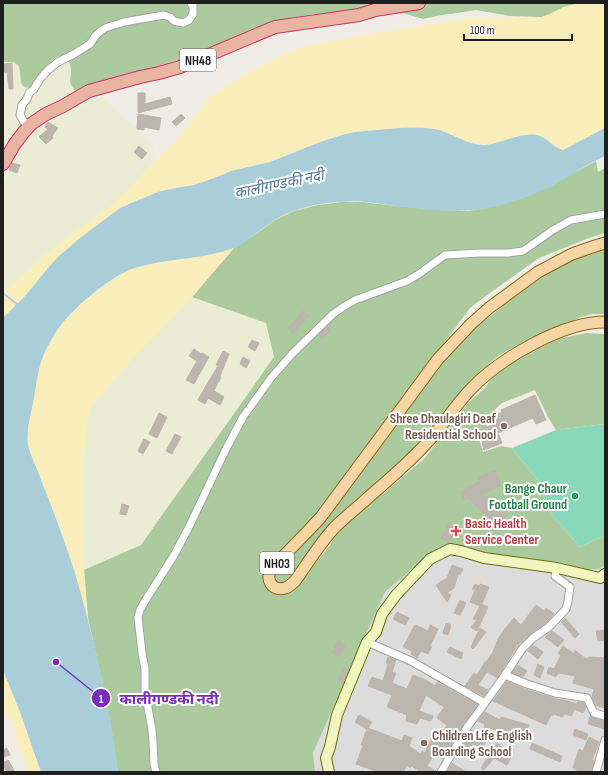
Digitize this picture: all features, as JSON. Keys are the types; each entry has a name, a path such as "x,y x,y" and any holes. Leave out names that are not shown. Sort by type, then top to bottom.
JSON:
{"highway":[{"name":"NH48","path":"3,164 19,139 31,124 46,114 89,91 180,67 275,28 359,15 375,10 419,3"}],"main road":[{"name":"NH03","path":"605,243 572,254 538,272 489,308 465,330 438,359 321,517 271,569 268,578 270,582 278,589 285,588 290,585 335,528 422,449 470,390 498,365 542,339 558,332 590,323 605,322"},
{"path":"329,772 326,758 337,715 367,642 376,632 382,614 396,595 430,559 450,550 466,552 484,558 557,568 603,579"}],"street":[{"path":"31,124 24,122 20,115 22,105 40,79 58,62 90,44 96,35 105,28 114,24 164,15 170,17 174,21 183,23 189,20 193,14 193,6 190,3"},
{"path":"156,772 154,764 152,730 145,691 145,669 138,617 140,610 144,601 173,557 243,417 271,378 292,354 342,307 355,300 407,281 445,255 508,253 523,250 571,220 605,214"},
{"path":"441,772 468,726 522,649 533,638 549,627 566,609 570,587 555,576 557,568"},
{"path":"367,642 410,660 485,703"},
{"path":"505,675 555,693 587,698 594,713 605,716"},
{"path":"596,772 605,740"}],"shaded area":[{"path":"447,545 491,554 563,563 584,570 598,569 605,565 605,772 315,772 313,753 385,592 430,554"}],"green space":[{"path":"3,3 580,3 564,7 542,17 510,16 476,10 423,19 403,13 382,15 314,14 290,18 274,23 191,59 177,60 161,65 147,72 77,92 70,82 70,65 68,60 63,56 50,62 33,86 29,88 22,85 19,67 12,62 3,62"},
{"path":"63,56 69,62 72,86 77,92 56,101 33,115 17,129 3,151 3,62 13,62 16,64 21,71 21,84 44,70 55,58"},
{"path":"102,97 152,143 154,162 113,204 47,253 3,294 3,183 31,135 65,113"},
{"path":"596,161 598,172 605,168 605,233 539,258 470,308 315,518 293,538 265,569 265,584 275,594 293,591 348,521 424,459 469,402 485,388 495,373 514,360 558,339 586,333 605,334 605,424 556,430 535,390 502,403 486,418 488,435 479,439 483,452 501,446 512,448 536,478 552,515 580,547 605,535 605,565 598,569 584,570 563,563 506,557 447,545 430,554 385,592 313,753 315,772 118,772 107,704 88,618 84,570 141,545 274,357 266,323 192,297 234,248 275,220 294,211 318,205 341,202 363,202 442,210 469,211 490,207 576,172"},
{"path":"605,248 605,314 592,314 581,317 523,342 498,356 482,370 464,390 429,435 305,565 284,585 276,585 273,572 450,349 464,336 497,311 527,284 578,257"},
{"path":"192,297 266,323 274,357 141,545 84,570 84,457 89,410 124,368"},
{"name":"Bange Chaur Football Ground","path":"605,424 605,535 580,547 552,515 536,478 512,448 556,430"}],"sand":[{"path":"580,3 605,4 605,128 563,150 559,149 544,137 524,135 485,145 469,142 439,130 414,128 355,132 320,142 270,162 231,171 194,185 158,192 120,208 80,238 59,256 25,296 3,317 3,294 47,253 113,204 182,133 209,98 240,77 271,60 302,47 362,35 472,18 542,17 564,7"},
{"path":"234,248 192,297 124,368 89,410 84,457 84,570 88,618 59,524 28,446 28,431 38,375 44,353 64,322 80,305 114,278 132,269 151,264 214,254"},
{"path":"3,670 20,712 41,772 28,772 11,720 3,707"}],"water":[{"path":"399,128 424,128 439,130 468,142 480,145 492,144 518,136 531,134 541,136 559,149 563,150 605,128 605,156 546,189 514,201 489,208 451,211 347,201 298,209 275,220 243,243 231,249 219,253 144,265 123,273 96,291 65,320 51,339 41,364 29,424 28,445 74,570 89,624 106,698 118,772 41,772 20,712 3,670 3,317 25,296 59,256 120,208 158,192 194,185 231,171 270,162 342,135 355,132"}],"building":[{"path":"12,63 13,89 9,89 7,72 3,72 3,64"},
{"path":"138,93 145,93 145,104 170,97 172,104 138,113"},
{"path":"138,114 161,118 159,130 144,127 144,130 137,129"},
{"path":"181,114 185,118 176,126 172,122"},
{"path":"48,122 58,128 52,136 53,138 46,144 39,137 48,129 45,127"},
{"path":"139,146 147,153 142,159 134,152"},
{"path":"12,163 20,165 17,173 9,170"},
{"path":"303,311 309,316 293,333 288,328"},
{"path":"327,327 330,331 322,338 319,335"},
{"path":"252,340 259,343 255,351 248,347"},
{"path":"194,349 209,357 194,384 186,380 197,361 189,356"},
{"path":"223,351 229,354 220,376 221,377 214,391 224,397 220,405 208,398 205,404 198,400 218,366 216,365"},
{"path":"243,357 250,361 246,368 240,364"},
{"path":"535,395 546,420 536,424 533,418 498,433 502,443 484,450 482,442 492,438 487,427 493,425 490,417 502,412 501,410"},
{"path":"159,413 167,417 157,438 149,434"},
{"path":"175,434 181,437 172,454 166,451"},
{"path":"144,439 150,442 143,454 138,451"},
{"path":"495,471 501,486 481,494 500,514 502,512 507,516 497,526 468,498 465,500 460,493 480,481 478,477"},
{"path":"122,504 129,506 126,515 120,514"},
{"path":"448,523 461,529 458,535 453,533 448,542 441,538"},
{"path":"452,565 463,569 460,575 458,574 454,588 447,593 451,595 447,602 436,585 447,578"},
{"path":"475,584 489,587 482,604 488,607 477,631 471,627 477,620 473,619 480,606 470,602 475,590 472,589"},
{"path":"460,600 466,603 460,615 454,613"},
{"path":"536,605 544,611 546,608 554,614 546,623 530,634 518,645 497,678 487,672 478,685 488,690 484,696 465,686 474,673 477,675 493,652 498,639 514,618 521,625"},
{"path":"397,612 409,618 405,625 393,619"},
{"path":"565,618 579,634 575,638 561,622"},
{"path":"446,623 451,625 448,635 443,633"},
{"path":"415,625 428,631 430,625 438,629 428,654 421,651 417,658 411,654 412,651 403,647"},
{"path":"480,628 486,632 473,649 471,647"},
{"path":"605,630 605,640 598,641 596,631"},
{"path":"552,631 564,640 558,647 545,637"},
{"path":"338,641 345,645 339,657 332,653"},
{"path":"533,645 543,652 538,659 528,651"},
{"path":"563,646 574,654 575,650 586,659 589,657 605,658 605,708 596,705 592,697 594,689 573,683 575,676 558,673 556,677 547,673 549,667 554,669 561,655 558,653"},
{"path":"450,647 463,653 461,659 447,652"},
{"path":"388,657 396,660 392,672 396,673 392,683 407,689 413,675 426,680 435,686 437,682 477,704 443,759 434,754 427,766 436,772 422,772 411,766 410,768 407,765 403,772 378,772 356,764 363,746 361,745 367,729 355,722 359,715 372,722 368,728 402,741 404,735 412,738 409,746 421,754 422,751 425,753 434,733 441,736 447,725 437,718 444,707 426,695 419,711 433,716 431,721 420,718 417,724 406,721 407,715 387,707 392,695 368,686 372,677 383,681 388,664 386,663"},
{"path":"538,664 544,667 540,678 534,675"},
{"path":"518,665 527,671 523,677 512,673"},
{"path":"344,668 349,670 343,683 338,681"},
{"path":"507,681 525,689 560,700 577,704 578,702 584,703 586,707 583,713 574,709 572,716 564,714 563,717 553,714 546,725 493,701"},
{"path":"485,712 500,720 501,717 529,725 522,738 514,734 512,739 491,728 482,750 470,745 468,748 463,745 471,730 482,735 485,724 478,721"},
{"path":"590,716 605,721 605,729 588,724"},
{"path":"575,729 588,734 586,740 573,735"},
{"path":"589,737 599,742 592,760 594,761 591,772 577,772 577,770 573,768 579,749 583,751"},
{"path":"497,743 502,747 500,749 512,756 507,765 494,758 484,770 481,768"},
{"path":"532,743 562,756 560,762 530,749"},
{"path":"7,748 10,755 4,757 3,750"},
{"path":"8,760 15,772 7,772 3,763"},
{"path":"452,763 466,772 447,772"}],"waterway":[{"path":"3,293 18,305"}],"place":[{"name":"Shree Dhaulagiri Deaf Residential School","path":"504,426"},
{"name":"Bange Chaur Football Ground","path":"575,496"},
{"name":"Basic Health Service Center","path":"456,531"},
{"name":"कालीगण्डकी नदी","path":"56,662"},
{"name":"Children Life English Boarding School","path":"424,743"}]}
